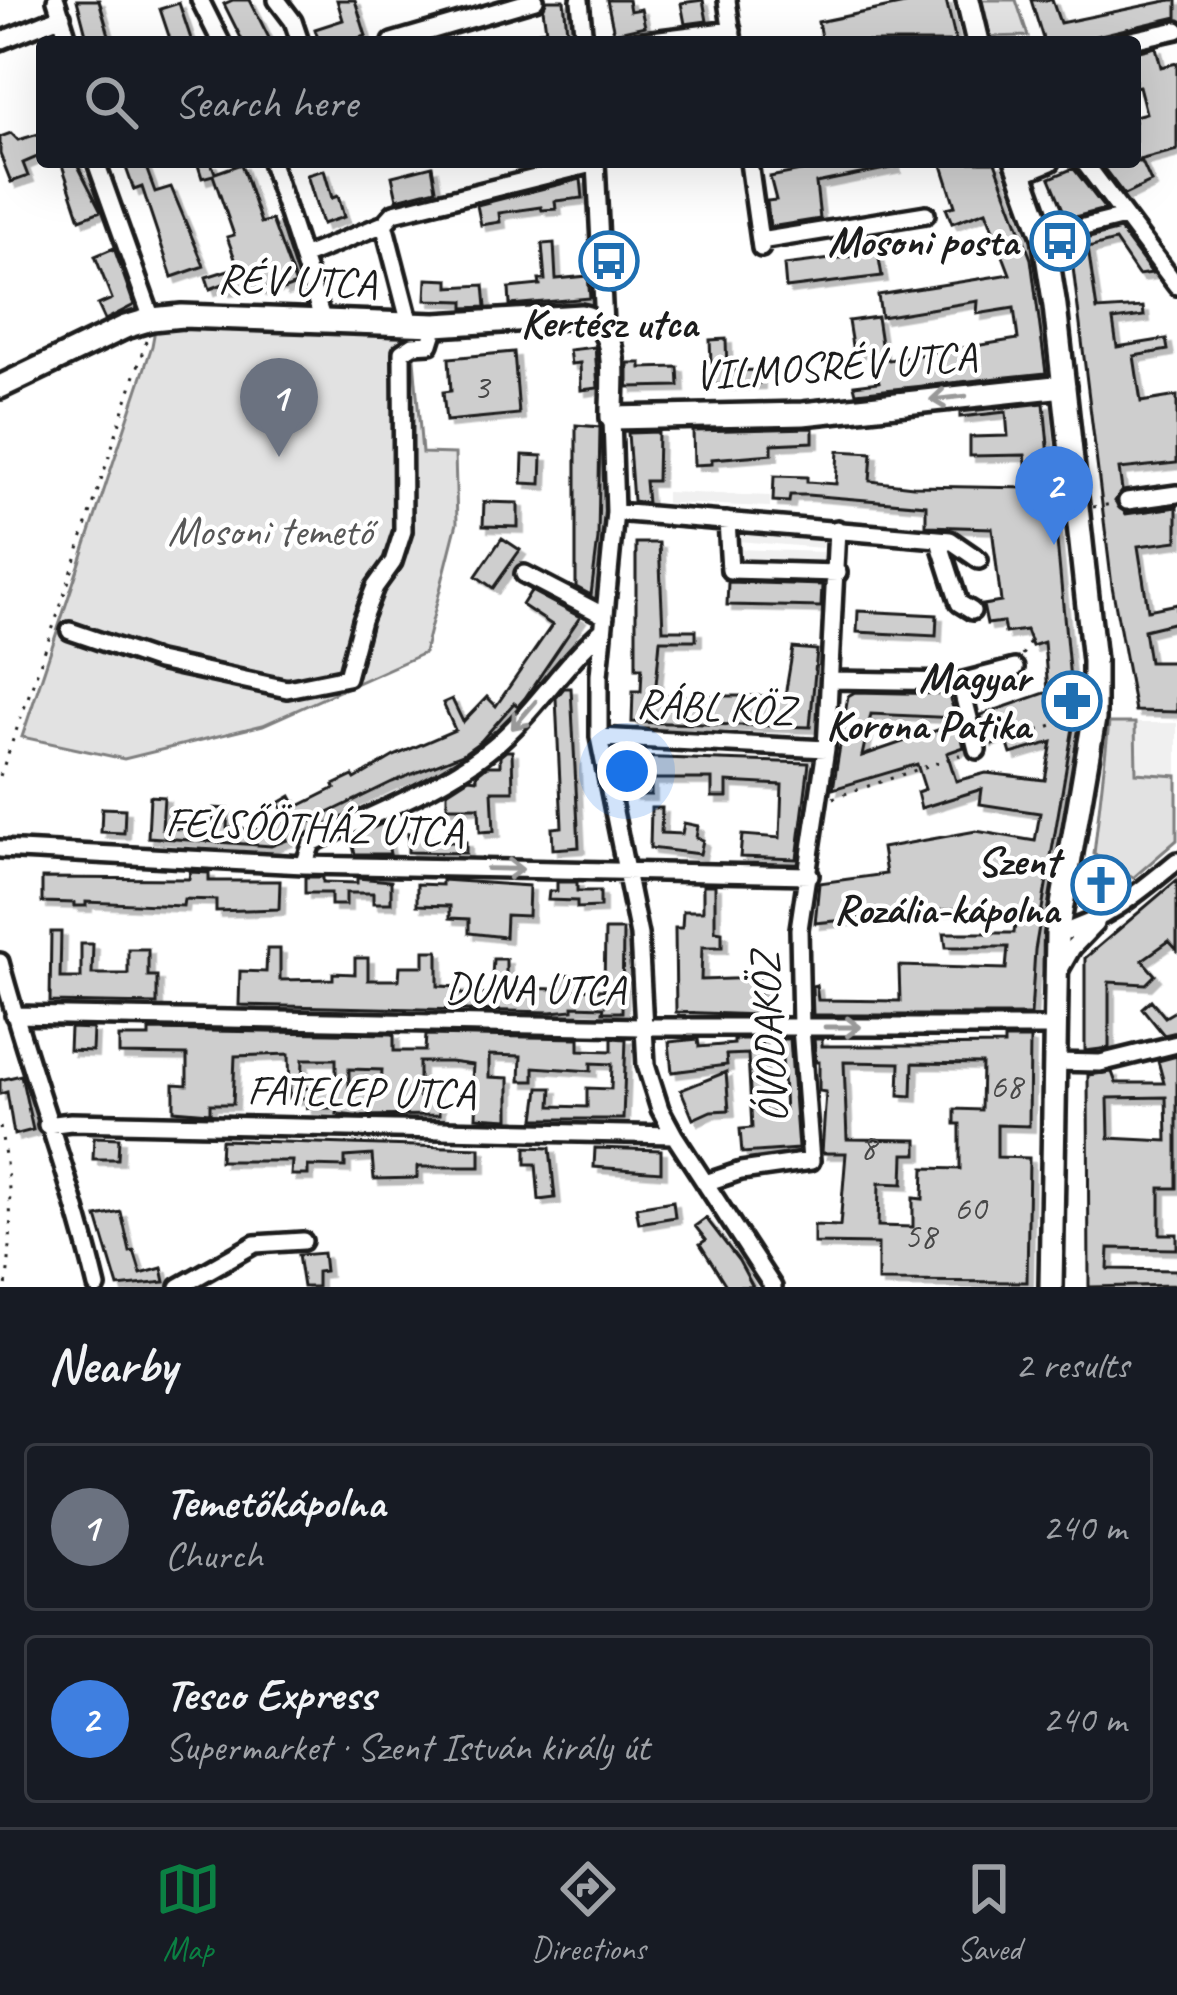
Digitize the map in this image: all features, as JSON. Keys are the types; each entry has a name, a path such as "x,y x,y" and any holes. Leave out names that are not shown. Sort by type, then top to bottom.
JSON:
{"main road":[{"path":"968,0 977,36"},
{"path":"1019,168 1044,237 1094,661 1094,718 1057,934 1051,1287"},
{"name":"RÉV UTCA","path":"0,387 125,327 152,319 182,316 436,325 581,316 604,325"},
{"path":"604,325 612,418"},
{"name":"VILMOSRÉV UTCA","path":"612,418 803,414 1064,386"}],"street":[{"path":"200,0 218,36"},
{"path":"278,0 298,36"},
{"path":"412,36 535,0"},
{"path":"580,0 583,36"},
{"path":"727,0 732,36"},
{"path":"0,41 59,8"},
{"path":"1141,38 1177,30"},
{"path":"98,168 152,319"},
{"path":"273,168 323,321"},
{"path":"305,256 385,224 394,213 576,168"},
{"path":"596,168 604,325"},
{"path":"750,168 760,245 926,214"},
{"path":"1088,168 1177,286"},
{"path":"1044,237 1124,217"},
{"path":"385,224 410,324"},
{"path":"70,631 158,661 287,689 347,676 362,620 375,587 393,562 403,531 402,352 413,345 430,344 436,325"},
{"path":"612,418 615,512 599,736 639,935 642,1027 650,1085 674,1135 773,1287"},
{"path":"1127,501 1177,494"},
{"path":"615,512 950,540 979,560"},
{"path":"727,520 730,570 838,573"},
{"name":"ÓVODAKÖZ","path":"705,1183 741,1171 812,1161 799,929 821,802 837,530"},
{"path":"939,541 959,603 972,611"},
{"path":"524,574 604,623"},
{"path":"304,865 312,843 475,761 520,722 604,623"},
{"path":"831,680 960,682 1015,668"},
{"path":"960,682 977,749"},
{"name":"RÁBL KÖZ","path":"599,736 826,749"},
{"name":"FELSŐÖTHÁZ UTCA","path":"0,849 304,865 810,875"},
{"path":"1054,979 1072,948 1101,918 1177,861"},
{"path":"1057,934 1101,918"},
{"path":"0,962 97,1287"},
{"name":"DUNA UTCA","path":"14,1015 642,1027 1055,1027"},
{"path":"1053,1062 1100,1063 1177,1044"},
{"name":"FATELEP UTCA","path":"47,1125 674,1135"},
{"path":"179,1287 255,1244 303,1241"}],"path":[{"path":"0,771 75,566 152,319"},
{"path":"1078,509 1127,501"},
{"path":"1015,668 1030,641"},
{"path":"821,802 1073,718 1094,718"},
{"path":"0,1127 12,1186 6,1287"}],"shaded area":[{"path":"666,492 770,496 770,507 666,503"},
{"path":"739,529 823,536 822,548 738,541"},
{"path":"737,549 823,552 823,566 736,563"},
{"path":"1135,723 1177,723 1177,776 1136,773"}],"green space":[{"path":"979,0 1016,0 1028,36 985,36"},
{"name":"Mosoni temető","path":"156,324 412,336 422,453 455,454 457,523 424,653 263,725 124,759 22,737"},
{"path":"1109,723 1135,723 1136,773 1177,776 1177,840 1133,878 1094,854"}],"building":[{"path":"77,0 99,0 109,36 86,36"},
{"path":"250,0 268,36 240,36 224,4"},
{"path":"337,0 355,0 366,36 317,36 315,29 343,20"},
{"path":"547,0 564,0 567,36 539,36 539,31 546,30 543,9"},
{"path":"607,0 628,0 630,11 641,9 645,26 614,33"},
{"path":"703,0 707,21 685,24 681,3"},
{"path":"924,0 946,0 955,36 821,36 818,22"},
{"path":"1031,0 1052,0 1060,23 1177,0 1177,17 1096,36 1042,36"},
{"path":"179,3 190,36 169,36 160,9"},
{"path":"1156,47 1161,67 1177,63 1177,150 1141,159 1141,114 1146,113 1141,51"},
{"path":"11,133 18,140 36,135 36,158 23,163 28,176 11,182 0,154 0,137"},
{"path":"1142,162 1151,182 1124,195 1104,168 1141,168"},
{"path":"63,168 79,168 101,211 80,219"},
{"path":"126,168 146,168 155,192 171,187 204,266 172,277 142,187 134,190"},
{"path":"199,168 213,168 215,173 242,168 261,223 272,220 296,285 283,290 281,286 261,290 259,286 225,290 223,284 210,289 206,277 238,267 227,237 234,235 213,175 202,178"},
{"path":"432,168 436,189 397,199 392,176"},
{"path":"816,168 890,168 816,183 820,219 770,227 767,201 776,200 770,177"},
{"path":"943,168 997,168 1031,259 1046,373 856,393 854,385 879,382 871,349 853,352 848,321 877,317 883,357 889,360 1018,339 1014,308 977,314 978,301 881,317 878,295 1010,274 986,211 952,223 946,208 955,206"},
{"path":"1074,168 1105,209 1067,219 1050,178"},
{"path":"324,170 332,198 338,196 344,217 322,224 307,175"},
{"path":"581,179 583,198 555,201 556,209 499,213 500,222 481,225 477,205"},
{"path":"1120,230 1152,273 1138,275 1115,241 1088,248 1097,310 1143,307 1144,316 1113,320 1117,347 1166,339 1168,350 1134,356 1141,402 1177,396 1177,463 1119,469 1122,490 1115,501 1126,514 1177,507 1177,541 1138,546 1148,610 1177,604 1177,622 1144,630 1149,662 1177,662 1177,712 1135,711 1112,586 1070,243"},
{"path":"554,243 556,279 588,276 590,298 510,305 509,288 540,285 539,280 545,280 542,244"},
{"path":"114,248 134,305 105,320 98,305 112,299 95,256"},
{"path":"878,253 882,276 786,288 784,265"},
{"path":"427,279 449,280 449,287 484,285 486,307 426,300"},
{"path":"726,339 727,371 759,370 759,383 712,385 710,340"},
{"path":"595,347 598,388 581,390 580,363 571,364 569,350"},
{"path":"514,352 519,414 446,421 443,392 451,391 449,358"},
{"path":"628,363 641,363 641,368 678,367 679,386 628,387"},
{"path":"1044,403 1074,722 1035,950 1031,1015 813,1015 812,986 816,985 818,1000 900,1001 899,966 1006,969 1008,947 946,947 944,933 1014,933 1016,914 963,908 815,923 819,883 886,874 882,848 976,831 1035,841 1040,813 980,804 982,789 921,808 917,792 925,789 917,764 833,789 848,696 855,692 948,694 957,718 871,714 862,756 958,723 964,747 947,753 956,781 986,773 1045,780 1052,742 1011,754 1005,735 987,741 981,715 1048,692 1044,642 1032,646 1026,630 1005,633 1003,622 987,624 983,605 1001,602 992,528 926,526 926,505 807,495 790,495 789,502 773,501 774,476 836,484 838,451 872,453 870,481 1029,488 1025,455 970,456 970,437 1008,436 1006,412 960,417 960,412"},
{"path":"576,425 600,427 598,539 591,595 576,587"},
{"path":"813,428 813,442 772,444 772,454 694,465 693,431"},
{"path":"658,432 657,481 645,481 647,503 633,501 628,433"},
{"path":"523,455 542,456 541,484 522,483"},
{"path":"484,502 518,503 518,527 483,526"},
{"path":"502,538 520,550 493,588 476,576"},
{"path":"636,543 659,543 663,630 696,630 696,640 660,640 655,696 785,696 793,648 817,650 810,727 632,722 633,691 641,691 642,668 636,668"},
{"path":"728,582 822,585 821,607 727,605"},
{"path":"531,591 580,617 525,698 518,706 514,703 463,754 392,782 285,834 287,840 271,846 148,837 150,796 164,797 162,828 213,830 214,808 228,809 227,828 265,830 287,818 279,803 291,796 297,807 455,730 443,703 452,699 463,722 487,697 496,706 552,625 522,605"},
{"path":"858,611 937,615 936,636 857,632"},
{"path":"564,688 571,688 579,847 553,849 552,828 562,827 556,698"},
{"path":"512,751 513,791 492,791 494,831 480,832 479,807 447,807 447,792 469,778 477,779 487,766 500,766 500,756"},
{"path":"633,757 809,763 797,859 740,857 742,835 780,838 782,785 727,782 727,797 712,797 712,779 651,779 651,795 632,795"},
{"path":"102,808 125,809 124,833 101,832"},
{"path":"651,808 662,808 661,833 682,834 684,823 698,826 696,838 703,840 700,854 650,848"},
{"path":"384,823 390,854 355,854 351,838"},
{"path":"408,833 427,833 427,842 466,842 466,853 408,852"},
{"path":"190,872 209,873 209,881 280,881 279,909 216,911 216,900 184,899 183,906 42,902 42,878 189,879"},
{"path":"305,877 323,877 323,882 391,881 391,903 373,903 373,893 346,893 346,905 331,905 331,893 305,893"},
{"path":"442,880 529,886 528,916 506,915 505,937 469,933 469,919 450,918 450,906 417,905 417,884 442,885"},
{"path":"1177,880 1177,950 1169,941 1142,960 1155,975 1146,984 1109,982 1109,1048 1085,1051 1085,958"},
{"path":"557,882 577,882 577,891 600,891 600,907 577,908 577,901 548,900 549,891 557,891"},
{"path":"703,885 715,885 715,931 722,932 722,947 702,947 701,980 759,978 759,1015 676,1012 675,928 682,928 683,911 703,911"},
{"path":"605,930 623,930 622,1012 573,1006 573,1010 551,1012 239,1005 240,971 266,972 267,949 280,949 280,980 355,974 355,958 368,958 368,980 399,980 400,966 424,966 424,951 438,951 438,986 460,987 460,994 491,995 493,959 506,959 506,988 561,989 562,975 573,976 573,989 604,990"},
{"path":"51,932 61,932 60,978 81,978 81,944 93,944 92,974 128,974 128,949 148,949 148,976 157,976 157,1004 50,1002"},
{"path":"1151,1000 1165,1017 1177,1010 1177,1032 1164,1035 1142,1008"},
{"path":"70,1028 93,1029 92,1051 69,1050"},
{"path":"149,1030 394,1034 394,1051 425,1051 426,1035 579,1038 579,1050 612,1051 612,1038 626,1039 623,1119 535,1119 539,1088 552,1088 551,1106 587,1107 587,1088 611,1089 612,1064 591,1063 591,1071 534,1067 534,1081 520,1081 521,1056 489,1055 489,1077 509,1078 509,1119 476,1117 477,1094 471,1094 473,1065 450,1062 419,1062 419,1097 439,1097 439,1115 355,1116 337,1114 338,1108 307,1108 307,1098 290,1098 289,1054 235,1056 233,1104 210,1104 210,1113 174,1110 174,1084 187,1085 187,1055 119,1054 119,1037 149,1037","holes":["303,1059 336,1059 336,1089 302,1088","349,1069 382,1070 381,1090 349,1090"]},
{"path":"698,1039 699,1047 761,1039 765,1113 785,1112 781,1039 790,1039 798,1149 742,1153 740,1129 752,1128 748,1054 726,1055 727,1065 672,1072 669,1042"},
{"path":"814,1039 822,1039 822,1046 915,1046 1004,1045 1004,1039 1030,1039 1029,1126 997,1125 997,1157 1029,1158 1027,1282 878,1281 878,1244 814,1243 814,1225 840,1226 846,1153 822,1153 826,1092 819,1091","holes":["844,1062 900,1063 899,1095 912,1096 913,1063 982,1064 981,1110 955,1109 955,1124 960,1124 960,1169 924,1168 923,1199 913,1198 913,1227 878,1226 879,1183 903,1184 904,1154 917,1154 917,1140 847,1139"]},
{"path":"1177,1056 1177,1188 1160,1188 1160,1234 1177,1234 1177,1249 1109,1248 1108,1269 1177,1270 1177,1285 1089,1287 1088,1075 1112,1072 1116,1083 1164,1083 1158,1061","holes":["1166,1097 1167,1141 1109,1138 1108,1098"]},
{"path":"726,1072 729,1110 693,1119 681,1090"},
{"path":"21,1075 33,1130 14,1135 7,1092 0,1094 0,1080"},
{"path":"94,1137 119,1138 118,1159 93,1159"},
{"path":"221,1140 480,1148 480,1167 417,1167 417,1178 374,1179 372,1155 345,1157 345,1167 308,1166 308,1175 291,1175 292,1161 220,1161"},
{"path":"526,1147 550,1148 555,1198 539,1200 536,1164 526,1164"},
{"path":"595,1148 661,1150 661,1172 594,1167"},
{"path":"673,1201 675,1217 639,1223 636,1207"},
{"path":"121,1212 130,1252 134,1251 141,1274 162,1268 165,1282 118,1287 97,1217"},
{"path":"706,1218 753,1287 727,1287 700,1244 706,1240 695,1226"},
{"path":"323,1253 325,1271 317,1272 317,1287 303,1287 298,1255"}],"place":[{"name":"Mosoni posta","path":"1060,241"},
{"name":"Kertész utca","path":"609,261"},
{"name":"Temetőkápolna","path":"279,457"},
{"name":"Tesco Express","path":"1054,545"},
{"name":"Magyar Korona Patika","path":"1072,701"},
{"name":"Szent Rozália-kápolna","path":"1101,885"}]}
